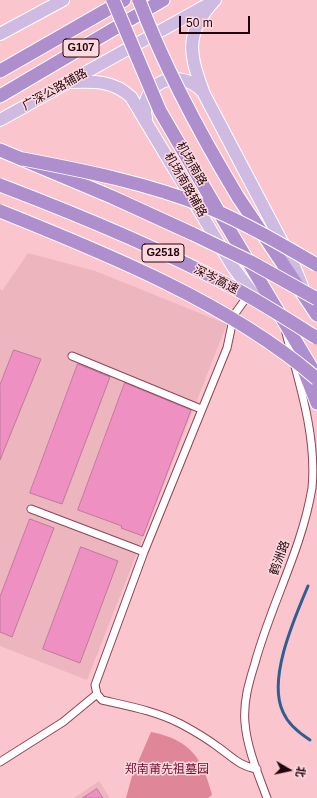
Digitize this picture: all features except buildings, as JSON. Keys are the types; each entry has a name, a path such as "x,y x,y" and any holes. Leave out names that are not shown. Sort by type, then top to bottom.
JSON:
{"highway":[{"name":"机场南路","path":"113,0 160,111 283,322"},
{"name":"G107","path":"0,71 124,0"},
{"name":"机场南路","path":"139,0 167,67 204,140 238,197 313,301 317,315"},
{"name":"G107","path":"0,96 163,0"},
{"name":"G2518","path":"0,150 193,234 251,262 313,301"},
{"path":"23,159 88,171 133,182 207,207 252,228 317,265"},
{"name":"深岑高速","path":"0,185 101,226 180,261 234,288 317,338"},
{"path":"0,211 60,235 151,276 219,312 262,338 317,378"},
{"path":"283,322 317,378"},
{"path":"283,322 317,403"}],"main road":[{"path":"0,34 63,0"},
{"path":"215,0 202,13 198,21 192,47 194,66 204,94 313,301"},
{"name":"广深公路辅路","path":"0,120 215,0"},
{"path":"147,121 145,113 148,96 152,89 166,80 182,78 190,81 204,94"},
{"name":"机场南路辅路","path":"69,82 105,82 119,88 131,97 147,121 233,267 251,291 283,322"}],"street":[{"path":"251,291 234,315 227,348 201,408 144,552 95,685 102,700 153,713 179,723 219,747 246,768 257,769"},
{"name":"鹤洲路","path":"267,798 257,769 245,723 245,703 262,637 300,534 312,486 312,448 308,423 283,322"},
{"path":"72,356 201,408"},
{"path":"31,509 144,552"},
{"path":"0,762 63,722 98,694"}],"shaded area":[{"path":"28,253 95,271 227,324 87,680 0,646 0,289 2,291"},
{"path":"99,781 110,798 74,798"}],"green space":[{"name":"郑南莆先祖墓园","path":"151,732 165,735 176,740 193,753 204,771 212,795 208,798 126,798 132,776"}],"waterway":[{"path":"308,586 290,631 280,666 278,683 279,698 285,716 294,728 310,740"}]}
